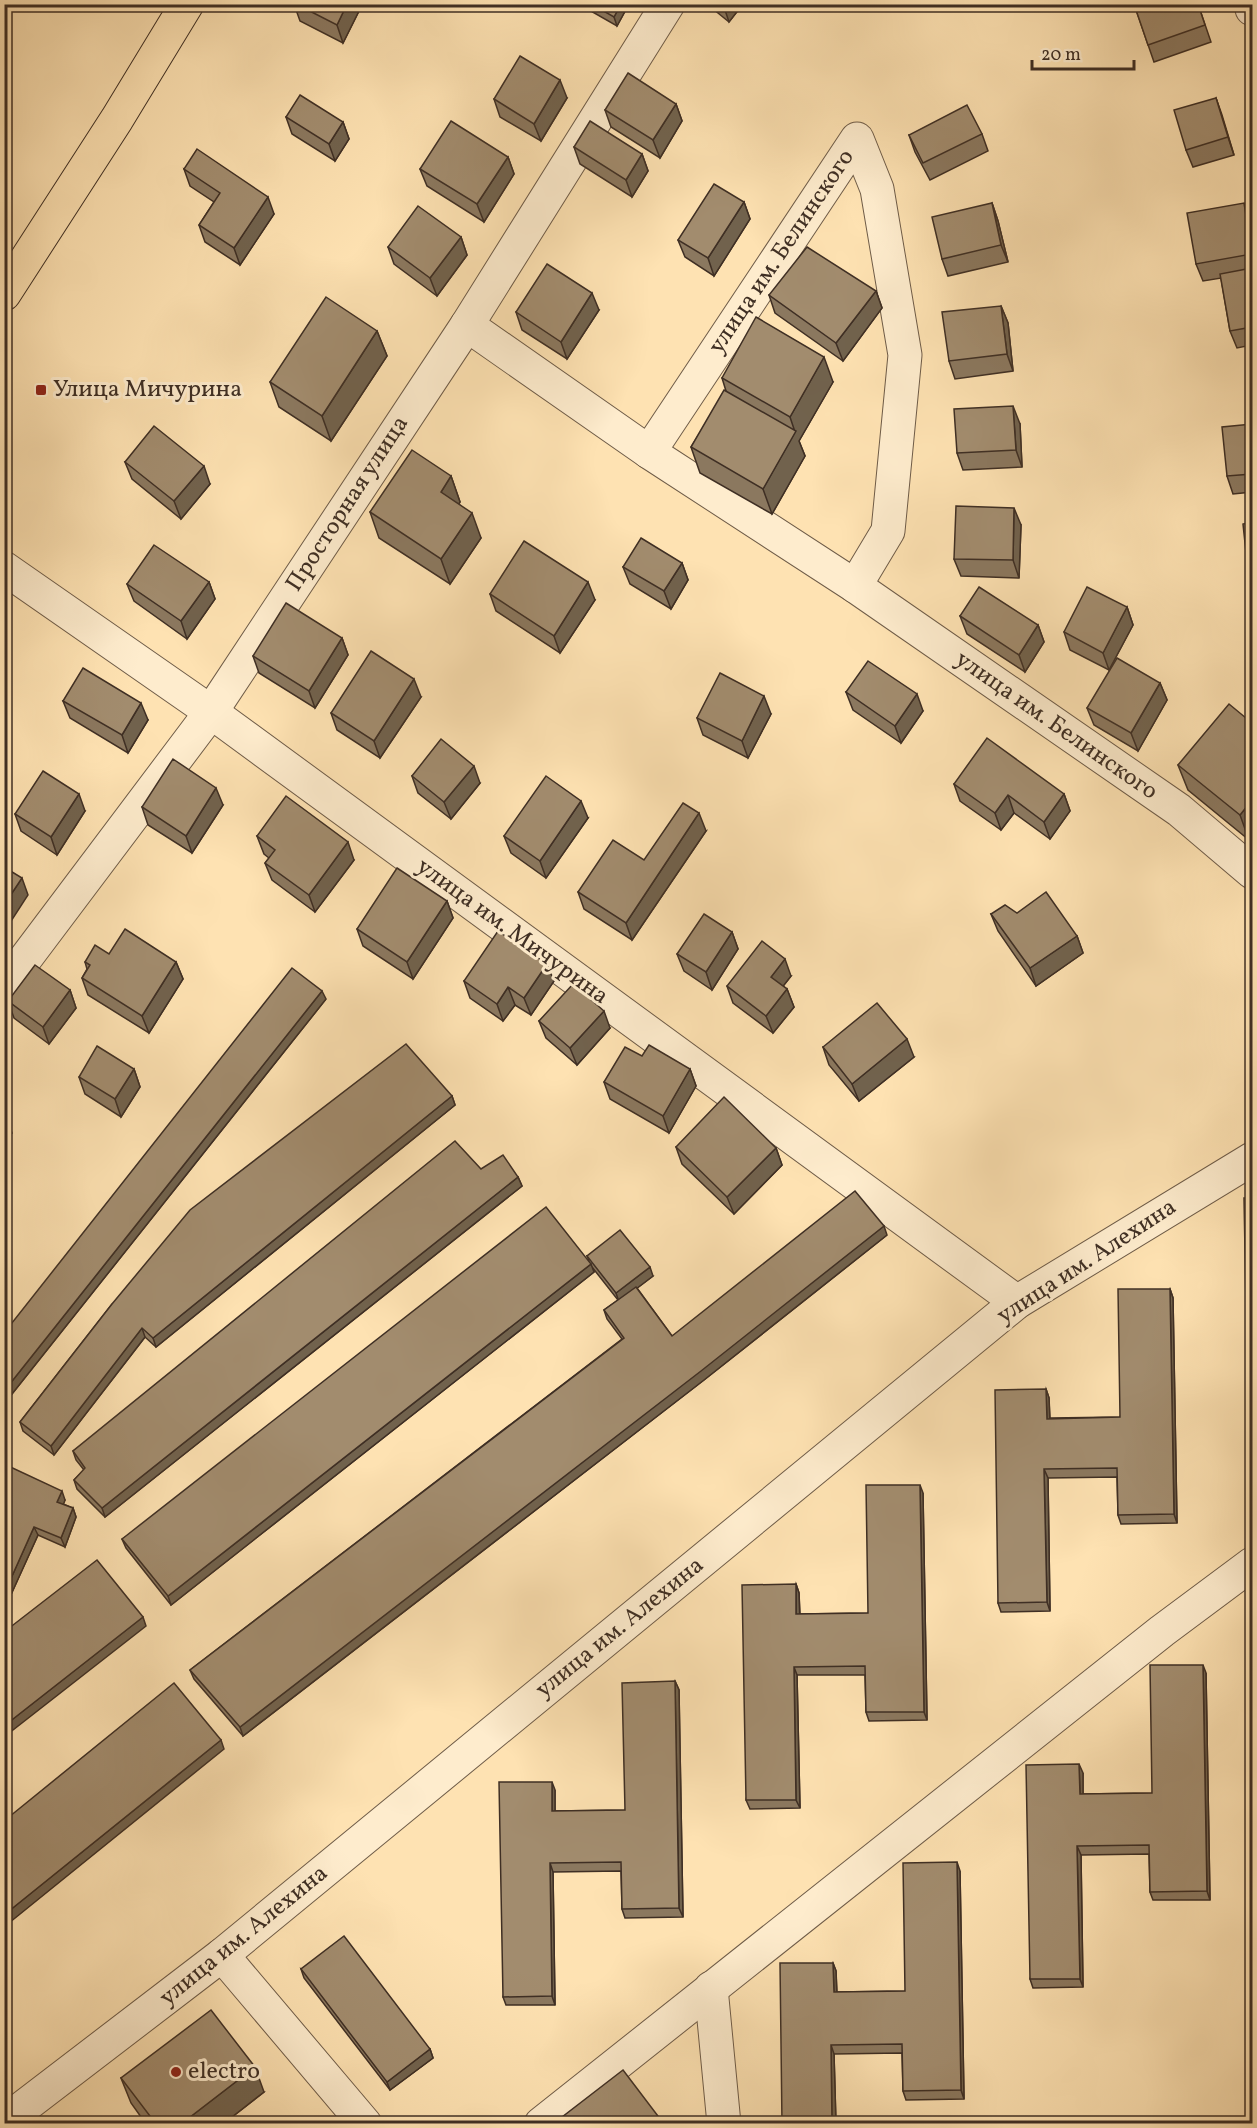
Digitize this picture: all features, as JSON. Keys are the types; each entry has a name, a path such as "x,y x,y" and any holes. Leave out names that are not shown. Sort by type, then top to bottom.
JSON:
{"highway":[{"path":"4,294 188,4"}],"street":[{"name":"Просторная улица","path":"4,987 211,712 467,325 668,4"},
{"path":"1251,4 1252,9"},
{"name":"улица им. Белинского","path":"649,452 857,139 877,189 905,355 888,531 855,586"},
{"name":"улица им. Белинского","path":"467,325 649,452 855,586 1179,810 1252,872"},
{"name":"улица им. Мичурина","path":"4,568 211,712 1017,1302"},
{"name":"улица им. Алехина","path":"4,2122 222,1955 1017,1302 1252,1159"},
{"path":"541,2124 1162,1630 1252,1564"},
{"path":"222,1955 365,2124"},
{"path":"711,1988 724,2124"}],"building":[{"path":"296,4 347,4 337,25"},
{"path":"591,4 621,4 614,17"},
{"path":"1134,4 1198,4 1205,25 1148,45"},
{"path":"520,56 560,80 534,124 494,99"},
{"path":"628,73 676,104 653,140 605,110"},
{"path":"300,95 343,122 329,144 286,117"},
{"path":"1216,98 1228,137 1186,150 1174,110"},
{"path":"967,105 982,134 923,163 909,135"},
{"path":"451,121 508,157 477,204 420,169"},
{"path":"590,121 642,154 626,180 574,147"},
{"path":"197,149 268,197 234,248 199,225 220,193 184,169"},
{"path":"714,184 744,202 708,258 678,240"},
{"path":"992,203 1001,245 942,259 932,217"},
{"path":"1244,203 1252,254 1196,264 1187,213"},
{"path":"418,206 461,237 430,278 388,247"},
{"path":"807,247 876,291 836,343 769,295"},
{"path":"547,264 592,293 561,342 516,312"},
{"path":"1252,268 1252,327 1230,331 1220,274"},
{"path":"326,297 377,331 322,416 270,382"},
{"path":"1001,306 1007,354 949,361 942,312"},
{"path":"756,317 824,357 790,417 722,378"},
{"path":"724,390 796,431 763,489 691,447"},
{"path":"1013,406 1016,450 957,453 954,409"},
{"path":"1252,424 1252,474 1227,476 1222,427"},
{"path":"154,426 204,466 174,501 125,462"},
{"path":"412,450 451,476 441,492 472,513 441,559 370,512"},
{"path":"956,506 1014,508 1013,560 954,559"},
{"path":"1252,522 1252,580 1249,581 1243,524"},
{"path":"641,538 682,563 664,591 623,567"},
{"path":"524,541 588,582 554,636 490,594"},
{"path":"154,545 209,582 181,621 127,584"},
{"path":"979,587 1038,625 1019,655 960,616"},
{"path":"1087,587 1127,607 1103,653 1064,632"},
{"path":"286,603 342,638 309,691 253,656"},
{"path":"371,651 414,679 374,741 331,713"},
{"path":"1117,658 1160,683 1131,733 1087,708"},
{"path":"868,661 917,694 895,726 846,692"},
{"path":"83,668 141,703 122,735 63,701"},
{"path":"720,673 764,696 742,741 697,718"},
{"path":"1229,704 1252,723 1252,751 1250,754 1252,757 1252,800 1240,815 1178,765"},
{"path":"987,738 1064,794 1044,822 1008,795 995,813 954,784"},
{"path":"441,739 474,766 444,802 412,776"},
{"path":"173,759 216,788 186,836 142,807"},
{"path":"43,771 79,794 51,837 15,814"},
{"path":"546,776 581,801 540,861 504,836"},
{"path":"286,796 348,842 309,895 265,863 275,850 257,836"},
{"path":"683,803 699,813 626,923 578,892 613,840 644,860"},
{"path":"4,867 22,878 4,905"},
{"path":"397,868 447,901 407,962 357,929"},
{"path":"1046,892 1077,936 1030,968 991,914 1005,905 1017,913"},
{"path":"704,914 732,932 706,972 677,954"},
{"path":"125,929 176,962 142,1016 82,978 90,965 85,962 95,945 109,954"},
{"path":"498,931 547,964 524,998 508,987 497,1004 464,981"},
{"path":"762,941 785,959 771,977 787,989 766,1016 727,986"},
{"path":"35,965 70,990 43,1027 8,1001"},
{"path":"292,968 322,991 5,1390 4,1325 8,1328"},
{"path":"573,984 604,1011 570,1048 539,1021"},
{"path":"877,1003 907,1039 852,1084 823,1047"},
{"path":"406,1044 452,1096 153,1338 142,1328 51,1446 20,1422 112,1304 190,1210"},
{"path":"649,1045 690,1069 663,1116 604,1082 625,1047 642,1056"},
{"path":"97,1046 134,1069 115,1099 79,1077"},
{"path":"724,1097 776,1148 727,1197 676,1147"},
{"path":"455,1141 481,1169 503,1155 518,1177 102,1508 74,1480 85,1468 73,1451"},
{"path":"855,1191 884,1226 701,1371 240,1727 190,1670 624,1338 604,1310 636,1287 672,1336"},
{"path":"1244,1198 1252,1198 1252,1412 1248,1412"},
{"path":"546,1207 591,1264 168,1596 122,1539"},
{"path":"620,1230 650,1267 616,1293 587,1256"},
{"path":"1118,1289 1170,1289 1174,1514 1118,1515 1117,1468 1044,1469 1047,1602 998,1603 995,1390 1046,1389 1047,1419 1120,1417"},
{"path":"4,1464 62,1491 57,1502 73,1508 61,1538 34,1527 4,1594"},
{"path":"866,1485 920,1485 924,1712 866,1712 865,1666 794,1667 796,1800 746,1800 742,1585 796,1584 796,1614 868,1613"},
{"path":"97,1560 143,1617 4,1726 4,1632"},
{"path":"1251,1594 1252,1594 1252,1657"},
{"path":"1150,1665 1203,1665 1207,1891 1150,1892 1149,1845 1077,1846 1080,1979 1030,1979 1026,1765 1079,1764 1080,1794 1152,1793"},
{"path":"675,1681 679,1908 622,1909 621,1862 550,1863 552,1996 503,1997 499,1782 552,1782 552,1811 625,1810 622,1683"},
{"path":"174,1683 221,1740 4,1915 4,1821"},
{"path":"957,1862 961,2090 903,2091 902,2044 831,2045 832,2124 782,2124 780,1963 833,1963 834,1992 905,1991 903,1863"},
{"path":"344,1936 430,2049 387,2082 301,1969"},
{"path":"211,2010 255,2067 181,2124 156,2124 121,2078"},
{"path":"623,2070 664,2124 553,2124"}],"place":[{"name":"Улица Мичурина","path":"41,390"},
{"name":"electro","path":"176,2072"}]}
